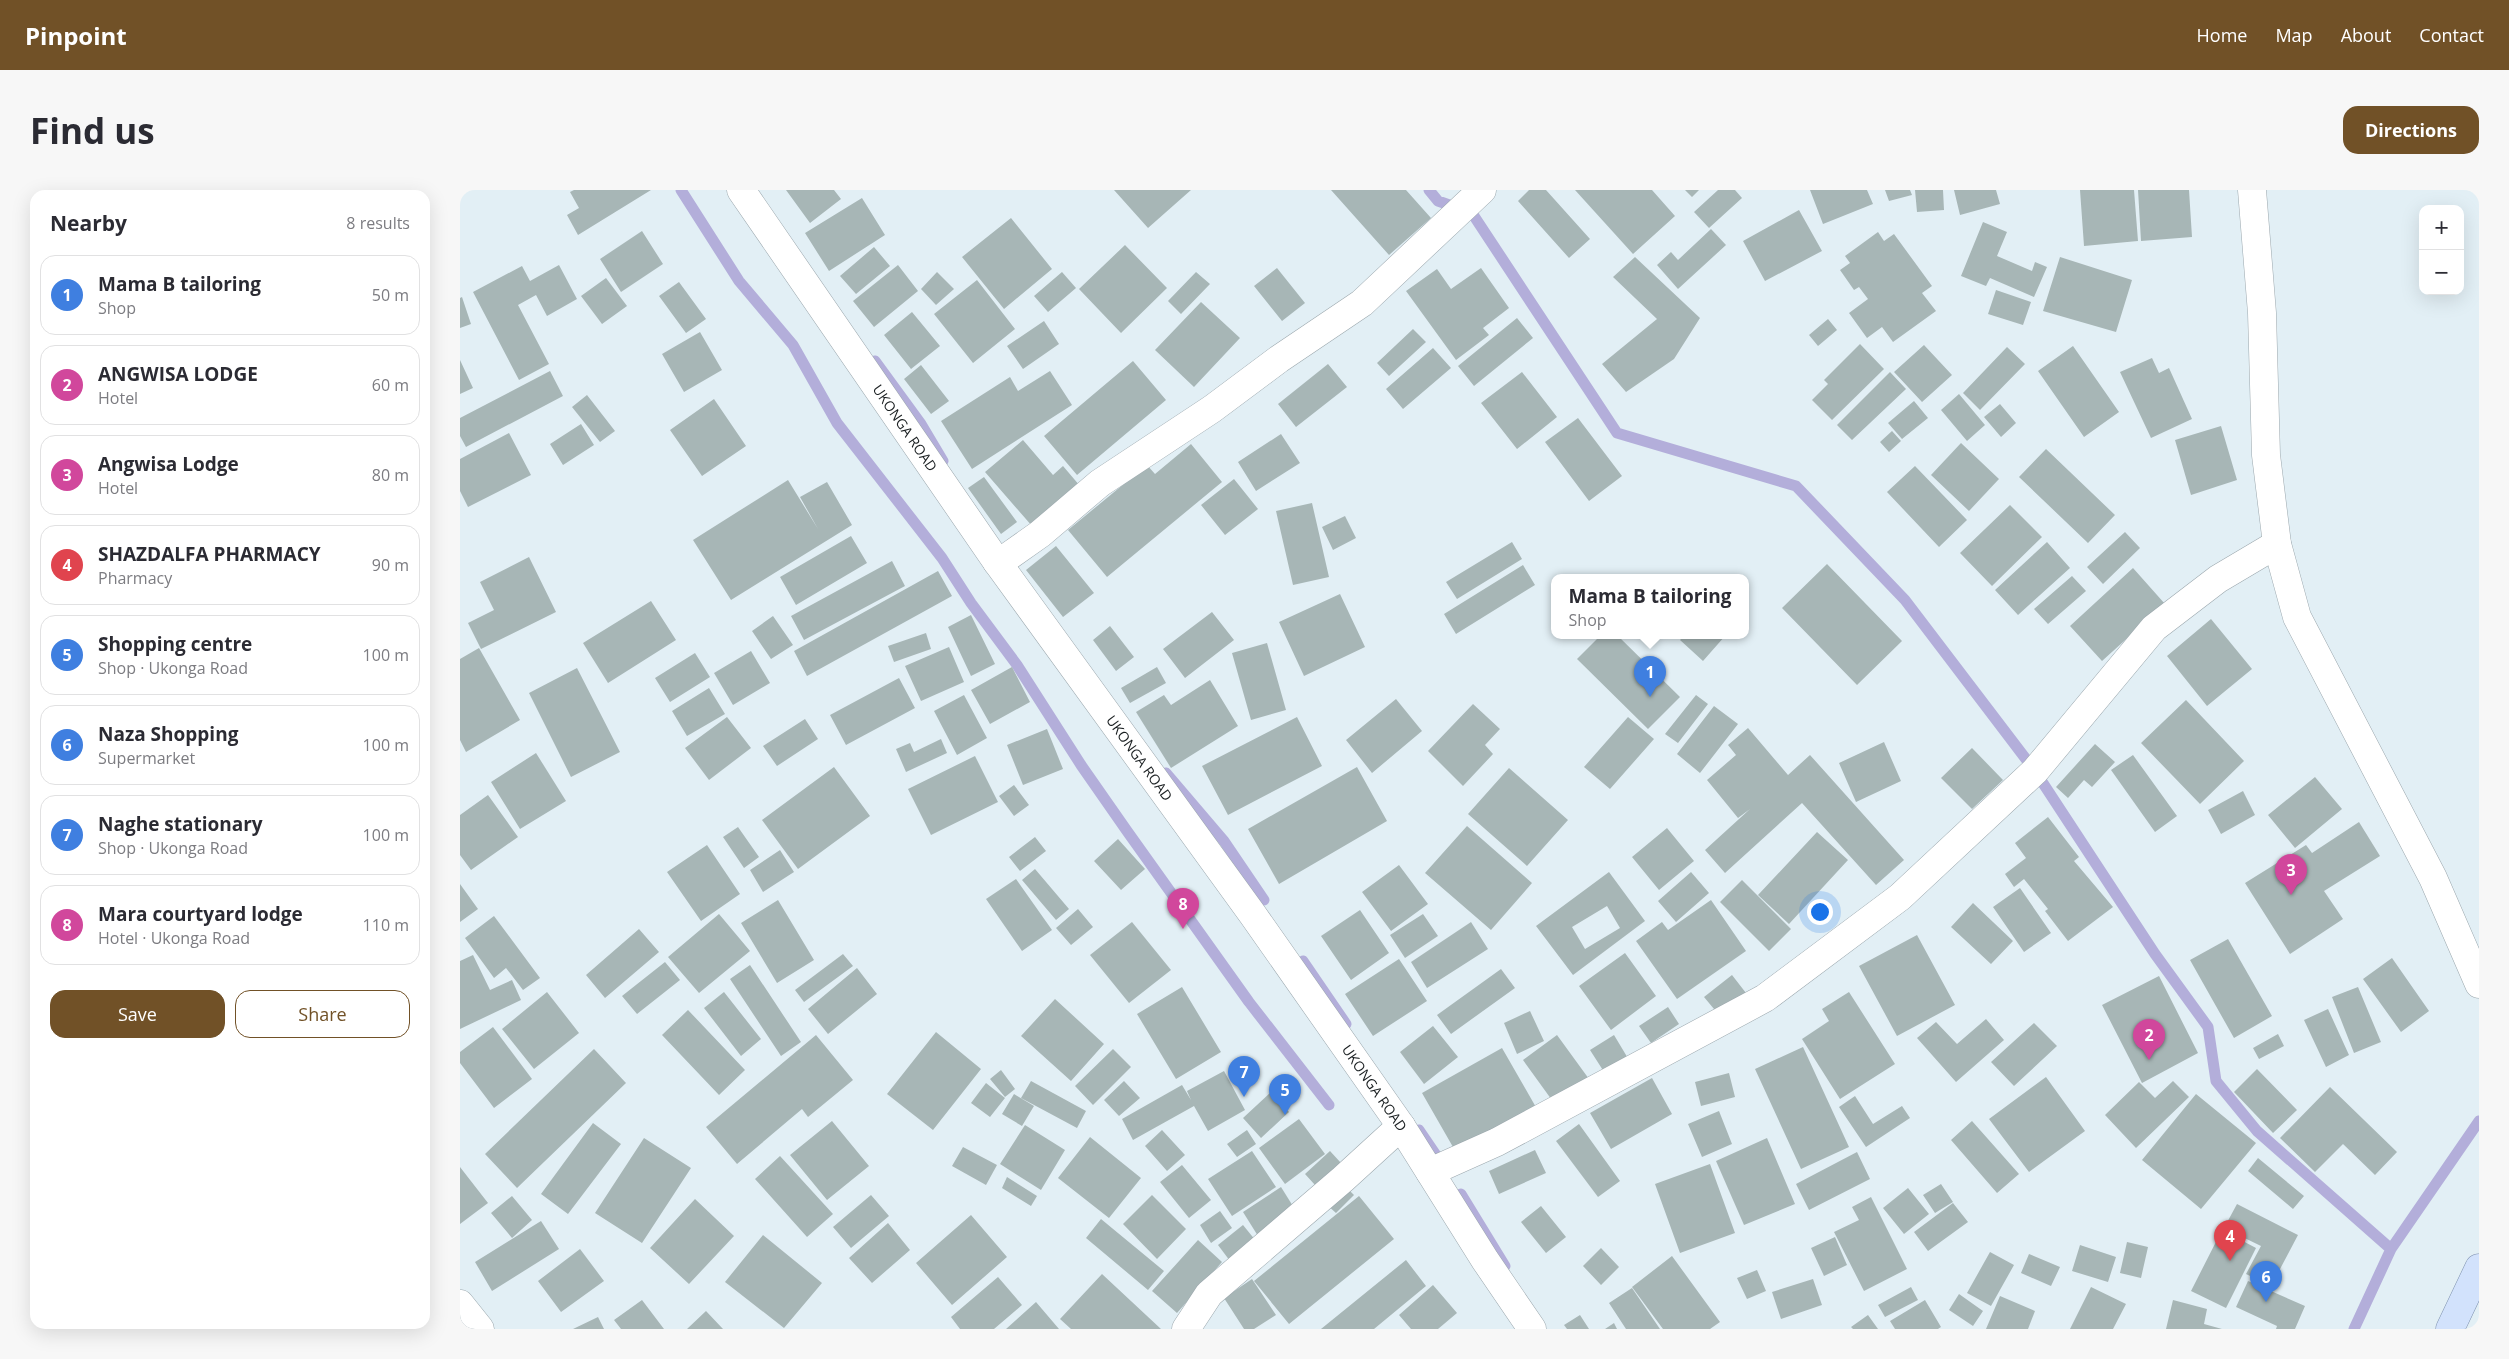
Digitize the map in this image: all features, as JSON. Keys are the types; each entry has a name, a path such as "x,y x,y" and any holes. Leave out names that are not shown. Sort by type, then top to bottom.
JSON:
{"main road":[{"path":"2451,1329 2479,1268"}],"street":[{"name":"UKONGA ROAD","path":"741,190 997,562 1253,914 1401,1126 1484,1260 1532,1329"},
{"path":"997,562 1006,558 1040,534 1100,483 1212,409 1279,359 1362,302 1482,190"},
{"path":"2252,190 2262,314 2266,455 2277,544 2297,617 2433,878 2479,984"},
{"path":"1430,1172 1497,1142 1765,998 1900,897 2035,771 2154,628 2218,579 2277,544"},
{"path":"1186,1329 1209,1294 1343,1179 1401,1126"},
{"path":"460,1304 480,1329"}],"building":[{"path":"574,190 651,190 578,235 567,215 579,208 570,192"},
{"path":"786,190 834,190 841,199 810,223"},
{"path":"1114,190 1191,190 1148,228"},
{"path":"1331,190 1406,190 1431,218 1389,255"},
{"path":"1529,190 1546,190 1590,239 1569,258 1518,201"},
{"path":"1575,190 1652,190 1675,216 1633,254"},
{"path":"1685,190 1699,190 1692,197"},
{"path":"1718,190 1735,190 1742,198 1709,228 1694,212"},
{"path":"1810,190 1867,190 1873,204 1823,224"},
{"path":"1885,190 1910,190 1912,195 1889,201"},
{"path":"1915,190 1943,190 1944,210 1917,212"},
{"path":"1954,190 1996,190 2000,204 1960,215"},
{"path":"2080,190 2134,190 2138,241 2084,246"},
{"path":"2138,190 2189,190 2192,237 2141,241"},
{"path":"862,198 885,235 829,271 805,233"},
{"path":"1799,210 1822,251 1765,281 1743,241"},
{"path":"1011,218 1052,269 1004,309 962,257"},
{"path":"1983,222 2007,232 1997,256 2032,271 2035,262 2047,267 2034,297 1990,278 1986,286 1961,276"},
{"path":"1711,229 1726,245 1678,289 1657,265 1671,252 1678,260"},
{"path":"642,231 663,264 621,292 600,259"},
{"path":"1878,232 1884,241 1894,234 1932,286 1922,293 1936,311 1893,342 1882,327 1867,338 1849,313 1868,299 1859,287 1854,290 1840,270 1850,263 1845,256"},
{"path":"1125,245 1167,288 1121,333 1079,289"},
{"path":"874,247 890,266 856,294 840,276"},
{"path":"1635,257 1700,318 1674,359 1626,392 1602,364 1657,319 1613,277"},
{"path":"2060,257 2132,280 2116,332 2043,311"},
{"path":"559,265 577,299 547,316 536,295 518,305 549,364 519,380 473,292 522,266 530,281"},
{"path":"898,265 918,291 874,327 853,301"},
{"path":"1277,268 1305,303 1282,321 1254,286"},
{"path":"1481,268 1509,308 1483,328 1489,335 1456,360 1406,291 1437,269 1451,289"},
{"path":"937,272 954,289 936,305 921,289"},
{"path":"1062,272 1076,288 1048,312 1034,296"},
{"path":"1196,272 1210,284 1181,314 1168,301"},
{"path":"606,278 627,306 602,324 581,296"},
{"path":"977,280 1015,329 973,363 934,314"},
{"path":"679,282 706,319 686,333 659,296"},
{"path":"1996,290 2031,302 2023,325 1988,314"},
{"path":"462,297 471,324 460,328 460,298"},
{"path":"1201,302 1240,338 1194,387 1155,350"},
{"path":"912,312 940,346 911,369 884,335"},
{"path":"1517,318 1533,338 1474,386 1458,366"},
{"path":"1828,319 1837,330 1818,346 1809,335"},
{"path":"1044,321 1059,344 1023,369 1007,346"},
{"path":"1413,329 1426,342 1389,376 1377,363"},
{"path":"700,332 722,370 684,392 662,354"},
{"path":"1860,344 1884,369 1832,420 1812,400 1828,384 1824,380"},
{"path":"1924,345 1952,375 1922,402 1894,372"},
{"path":"2073,346 2119,412 2084,437 2038,371"},
{"path":"2007,347 2025,364 1980,410 1963,393"},
{"path":"1433,348 1451,368 1403,409 1386,389"},
{"path":"2152,358 2159,373 2169,368 2192,419 2151,438 2120,372"},
{"path":"460,360 473,388 460,394"},
{"path":"1133,361 1166,400 1077,475 1044,436"},
{"path":"1328,364 1347,387 1296,427 1278,404"},
{"path":"921,365 949,401 931,414 904,379"},
{"path":"550,371 563,396 466,447 460,436 460,418"},
{"path":"1050,371 1072,405 972,469 941,421 1010,377 1018,391"},
{"path":"1522,372 1557,417 1517,449 1481,403"},
{"path":"1890,372 1906,389 1852,440 1837,425"},
{"path":"1959,394 1985,425 1967,441 1941,410"},
{"path":"587,395 615,431 600,442 572,407"},
{"path":"714,399 746,446 702,476 670,430"},
{"path":"1914,401 1928,418 1902,439 1888,423"},
{"path":"2000,404 2016,423 2001,437 1984,417"},
{"path":"1578,418 1622,476 1589,501 1545,442"},
{"path":"581,424 594,445 563,465 550,444"},
{"path":"2221,426 2237,480 2191,495 2175,440"},
{"path":"1892,431 1901,441 1889,452 1880,442"},
{"path":"509,433 531,475 468,507 460,491 460,459"},
{"path":"1281,434 1300,463 1256,491 1238,462"},
{"path":"1023,440 1053,475 1063,466 1080,486 1032,526 985,472"},
{"path":"1961,443 1999,479 1969,511 1931,475"},
{"path":"1191,444 1222,482 1107,577 1068,530 1147,465 1155,474"},
{"path":"2046,449 2115,515 2088,543 2019,477"},
{"path":"1915,466 1967,520 1939,547 1887,492"},
{"path":"984,477 1017,522 1001,534 968,488"},
{"path":"1234,479 1258,509 1225,535 1201,505"},
{"path":"788,480 818,529 800,497 827,482 852,525 731,600 693,540"},
{"path":"1312,503 1329,577 1293,585 1276,511"},
{"path":"2010,505 2042,537 1992,586 1960,553"},
{"path":"1345,516 1356,538 1333,550 1322,527"},
{"path":"2125,532 2140,548 2103,584 2087,567"},
{"path":"851,536 867,563 796,605 780,577"},
{"path":"1512,542 1522,559 1457,599 1446,582"},
{"path":"2047,542 2070,568 2018,615 1995,590"},
{"path":"1056,546 1094,593 1063,617 1026,570"},
{"path":"529,557 556,612 481,649 468,623 494,610 480,582"},
{"path":"892,561 905,586 804,640 791,616"},
{"path":"1827,564 1902,641 1857,685 1782,608"},
{"path":"1523,565 1535,585 1456,634 1444,614"},
{"path":"2133,568 2165,604 2102,661 2070,626"},
{"path":"938,571 952,596 807,676 794,651"},
{"path":"2072,576 2086,591 2048,624 2034,609"},
{"path":"1340,594 1365,647 1304,676 1279,622"},
{"path":"651,601 676,640 608,683 583,643"},
{"path":"1212,612 1234,640 1185,678 1163,649"},
{"path":"971,615 995,664 971,676 948,627"},
{"path":"773,616 793,645 771,659 752,631"},
{"path":"2211,619 2252,669 2207,706 2167,656"},
{"path":"1110,626 1134,657 1116,671 1093,640"},
{"path":"926,633 931,649 894,662 888,646"},
{"path":"1597,639 1621,639 1680,697 1648,729 1577,659"},
{"path":"1681,639 1722,639 1703,661"},
{"path":"1267,643 1286,710 1251,720 1232,653"},
{"path":"949,647 964,682 921,701 905,666"},
{"path":"479,648 520,720 466,752 460,740 460,659"},
{"path":"751,651 770,683 733,705 714,673"},
{"path":"695,653 710,677 670,702 655,678"},
{"path":"1012,667 1030,702 990,724 971,690"},
{"path":"1157,667 1166,683 1130,703 1121,688"},
{"path":"577,668 620,752 571,777 529,693"},
{"path":"899,678 915,708 846,745 830,715"},
{"path":"1210,680 1238,726 1171,768 1136,712 1164,695 1171,705"},
{"path":"709,688 725,714 687,736 672,711"},
{"path":"964,695 987,738 957,755 934,711"},
{"path":"1696,695 1708,704 1678,743 1665,734"},
{"path":"1396,699 1422,731 1372,773 1346,740"},
{"path":"2186,700 2244,761 2200,804 2141,743"},
{"path":"1473,704 1500,729 1485,745 1493,754 1463,786 1428,751"},
{"path":"1714,706 1738,724 1700,773 1677,754"},
{"path":"727,717 751,748 709,780 685,748"},
{"path":"1297,717 1322,766 1228,815 1202,766"},
{"path":"1628,717 1654,739 1610,789 1584,767"},
{"path":"805,719 818,739 777,766 763,746"},
{"path":"1748,728 1788,775 1810,755 1904,860 1876,885 1802,803 1725,873 1705,850 1750,809 1738,818 1707,780 1736,755 1728,745"},
{"path":"1047,729 1063,769 1023,785 1007,745"},
{"path":"941,739 947,753 906,772 896,749 910,743 914,752"},
{"path":"1884,742 1901,781 1856,802 1839,763"},
{"path":"2095,744 2115,762 2092,787 2084,780 2068,798 2056,787"},
{"path":"1972,748 2003,780 1972,809 1941,778"},
{"path":"536,753 566,801 520,829 491,782"},
{"path":"2133,755 2177,816 2155,832 2111,770"},
{"path":"975,756 998,802 931,835 908,789"},
{"path":"834,767 870,816 798,869 762,820"},
{"path":"1357,767 1387,821 1279,884 1248,829"},
{"path":"1509,768 1568,820 1527,866 1468,814"},
{"path":"2315,777 2342,809 2295,848 2268,815"},
{"path":"1014,785 1029,805 1014,816 999,796"},
{"path":"2243,791 2255,815 2221,834 2208,810"},
{"path":"488,795 518,837 471,870 460,855 460,815"},
{"path":"2048,817 2079,857 2074,861 2113,907 2068,941 2045,911 2048,909 2024,879 2014,887 2005,874 2026,858 2015,843"},
{"path":"2359,822 2380,856 2324,891 2343,919 2290,954 2245,883 2306,845 2312,853"},
{"path":"1467,826 1532,883 1491,930 1425,873"},
{"path":"738,827 759,857 744,868 723,837"},
{"path":"1667,828 1694,861 1659,890 1632,857"},
{"path":"1817,832 1848,860 1789,924 1758,895"},
{"path":"1035,837 1046,851 1020,871 1009,857"},
{"path":"1118,839 1145,869 1121,890 1094,861"},
{"path":"707,845 740,894 701,921 667,872"},
{"path":"780,850 794,872 763,892 750,870"},
{"path":"1399,865 1428,904 1391,931 1362,892"},
{"path":"1035,869 1069,909 1056,920 1022,880"},
{"path":"1609,872 1645,921 1573,975 1536,926","holes":["1607,906 1620,928 1585,949 1572,927"]},
{"path":"1691,872 1709,893 1676,922 1658,901"},
{"path":"1016,879 1052,930 1022,951 986,899"},
{"path":"1742,880 1791,929 1769,951 1720,902"},
{"path":"460,884 478,909 460,922"},
{"path":"2020,888 2051,933 2024,952 1993,907"},
{"path":"778,900 814,960 777,983 741,923"},
{"path":"1711,900 1746,951 1677,999 1636,941 1662,922 1668,930"},
{"path":"1973,903 2013,941 1991,964 1951,927"},
{"path":"1078,909 1093,927 1071,945 1056,928"},
{"path":"1360,910 1389,953 1351,980 1321,936"},
{"path":"719,914 750,951 699,993 668,957"},
{"path":"1423,914 1438,936 1405,958 1390,935"},
{"path":"494,916 540,978 523,990 506,968 494,978 465,938"},
{"path":"1132,922 1171,970 1129,1003 1090,955"},
{"path":"1471,922 1488,949 1427,988 1411,962"},
{"path":"639,929 659,952 605,998 586,975"},
{"path":"1917,935 1955,1005 1897,1036 1859,966"},
{"path":"2228,939 2272,1016 2234,1038 2190,960"},
{"path":"1625,953 1656,996 1611,1030 1579,986"},
{"path":"843,954 853,966 804,1002 795,990"},
{"path":"473,955 490,990 512,980 521,1000 460,1029 460,961"},
{"path":"2392,958 2429,1011 2401,1032 2363,979"},
{"path":"1399,959 1427,1001 1373,1036 1345,994"},
{"path":"665,962 680,980 637,1014 622,996"},
{"path":"750,965 801,1042 781,1056 730,979"},
{"path":"857,968 877,994 828,1034 808,1009"},
{"path":"1501,969 1515,988 1451,1034 1437,1015"},
{"path":"1732,975 1746,993 1719,1015 1704,997"},
{"path":"2159,976 2198,1053 2142,1083 2102,1005"},
{"path":"1182,987 1221,1052 1176,1079 1137,1014"},
{"path":"2358,987 2381,1042 2354,1053 2332,997"},
{"path":"547,992 579,1033 534,1069 502,1029"},
{"path":"724,992 761,1039 741,1056 704,1008"},
{"path":"1849,992 1895,1064 1840,1099 1802,1039 1829,1021 1822,1009"},
{"path":"1055,999 1104,1044 1071,1081 1021,1036"},
{"path":"1668,1007 1679,1024 1651,1043 1639,1026"},
{"path":"2328,1009 2349,1055 2326,1067 2304,1020"},
{"path":"688,1010 745,1070 719,1095 662,1035"},
{"path":"1530,1011 1544,1041 1517,1054 1504,1023"},
{"path":"1986,1019 2004,1040 1956,1082 1917,1038 1936,1022 1957,1044"},
{"path":"2034,1023 2057,1046 2014,1086 1991,1062"},
{"path":"1433,1026 1458,1057 1424,1084 1400,1052"},
{"path":"493,1027 532,1079 494,1108 460,1063 460,1052"},
{"path":"936,1032 981,1069 933,1130 887,1094"},
{"path":"2278,1034 2284,1046 2259,1059 2253,1048"},
{"path":"816,1035 853,1080 808,1117 802,1109 737,1164 706,1127"},
{"path":"1557,1035 1589,1079 1554,1103 1523,1060"},
{"path":"1614,1035 1629,1060 1606,1075 1590,1050"},
{"path":"1803,1047 1849,1147 1801,1169 1755,1069"},
{"path":"1502,1048 1537,1109 1457,1154 1422,1093"},
{"path":"594,1049 626,1083 517,1188 485,1154"},
{"path":"1113,1049 1131,1067 1093,1105 1075,1086"},
{"path":"2257,1069 2297,1110 2273,1133 2234,1092"},
{"path":"1001,1070 1015,1089 1005,1097 990,1079"},
{"path":"1224,1071 1245,1110 1208,1131 1194,1106 1133,1140 1122,1119 1182,1085 1191,1100 1187,1091"},
{"path":"1729,1073 1735,1097 1701,1106 1695,1082"},
{"path":"2046,1077 2085,1131 2029,1172 1989,1119"},
{"path":"1652,1078 1672,1114 1611,1149 1590,1113"},
{"path":"1031,1081 1086,1111 1077,1128 1021,1098"},
{"path":"1124,1081 1140,1098 1119,1116 1104,1100"},
{"path":"2173,1081 2189,1097 2136,1148 2105,1115 2139,1082 2155,1098"},
{"path":"986,1083 1005,1098 990,1117 971,1103"},
{"path":"2330,1087 2397,1152 2375,1175 2343,1144 2315,1172 2280,1138"},
{"path":"1271,1092 1289,1112 1261,1138 1243,1118"},
{"path":"1014,1094 1034,1106 1022,1126 1002,1114"},
{"path":"2196,1094 2256,1143 2201,1209 2142,1160"},
{"path":"1855,1096 1873,1124 1902,1106 1910,1118 1866,1147 1839,1107"},
{"path":"1719,1111 1732,1144 1702,1157 1688,1124"},
{"path":"1299,1119 1325,1154 1285,1184 1259,1148"},
{"path":"832,1121 869,1166 827,1200 790,1155"},
{"path":"1972,1121 2019,1174 1997,1193 1951,1140"},
{"path":"593,1123 621,1144 568,1214 541,1194"},
{"path":"1579,1124 1620,1181 1598,1197 1556,1141"},
{"path":"1025,1125 1065,1150 1041,1190 1000,1164"},
{"path":"1162,1130 1185,1155 1167,1171 1145,1146"},
{"path":"1247,1130 1256,1144 1237,1157 1227,1144"},
{"path":"1090,1137 1141,1178 1109,1218 1058,1178"},
{"path":"644,1138 691,1168 642,1243 595,1213"},
{"path":"1767,1138 1795,1204 1744,1225 1716,1161"},
{"path":"963,1147 997,1165 986,1185 952,1166"},
{"path":"1535,1150 1546,1173 1499,1194 1489,1171"},
{"path":"1252,1151 1276,1187 1232,1216 1208,1179"},
{"path":"1330,1151 1341,1163 1315,1185 1305,1174"},
{"path":"1857,1152 1870,1179 1809,1210 1796,1184"},
{"path":"780,1156 833,1214 807,1237 755,1179"},
{"path":"2258,1158 2304,1196 2293,1209 2248,1171"},
{"path":"1710,1164 1735,1233 1680,1253 1655,1184"},
{"path":"1182,1165 1211,1200 1189,1218 1160,1182"},
{"path":"460,1167 488,1203 460,1224"},
{"path":"1007,1177 1037,1196 1031,1206 1002,1188"},
{"path":"1941,1184 1953,1202 1935,1213 1923,1195"},
{"path":"1344,1185 1354,1195 1336,1213 1326,1204"},
{"path":"1281,1187 1296,1211 1258,1236 1243,1212"},
{"path":"1908,1188 1929,1214 1904,1234 1883,1208"},
{"path":"871,1195 889,1216 851,1248 833,1227"},
{"path":"1152,1195 1186,1229 1157,1259 1123,1224"},
{"path":"512,1196 532,1220 512,1238 491,1213"},
{"path":"1359,1196 1394,1239 1289,1324 1254,1281"},
{"path":"1871,1197 1907,1269 1864,1291 1834,1232 1859,1220 1852,1207"},
{"path":"695,1199 734,1236 689,1284 650,1248"},
{"path":"1953,1203 1968,1222 1928,1251 1914,1232"},
{"path":"2237,1204 2298,1235 2271,1286 2246,1274 2261,1246 2224,1228"},
{"path":"1541,1206 1566,1237 1546,1253 1521,1222"},
{"path":"1220,1211 1232,1228 1211,1243 1200,1225"},
{"path":"971,1215 1007,1257 952,1305 916,1263"},
{"path":"1101,1219 1164,1271 1148,1290 1086,1238"},
{"path":"541,1221 559,1249 492,1291 475,1262"},
{"path":"888,1223 910,1250 872,1283 849,1258"},
{"path":"1243,1225 1256,1241 1230,1261 1218,1245"},
{"path":"2222,1230 2256,1248 2226,1308 2191,1291"},
{"path":"763,1235 822,1283 784,1328 725,1282"},
{"path":"1835,1237 1847,1265 1824,1276 1811,1248"},
{"path":"1198,1240 1222,1262 1177,1313 1152,1291"},
{"path":"2127,1242 2148,1247 2141,1278 2120,1273"},
{"path":"2080,1245 2116,1257 2108,1282 2072,1271"},
{"path":"1601,1248 1619,1267 1601,1285 1583,1266"},
{"path":"580,1249 604,1281 561,1312 538,1281"},
{"path":"1990,1252 2014,1265 1991,1306 1967,1293"},
{"path":"2029,1254 2060,1267 2051,1286 2021,1273"},
{"path":"1672,1256 1720,1322 1710,1329 1663,1329 1632,1287"},
{"path":"1406,1260 1426,1286 1374,1329 1321,1329"},
{"path":"1757,1270 1766,1291 1747,1299 1737,1278"},
{"path":"1102,1274 1161,1329 1071,1329 1060,1319"},
{"path":"998,1277 1022,1305 994,1329 960,1329 951,1317"},
{"path":"1252,1279 1276,1315 1254,1329 1244,1329 1224,1298"},
{"path":"1813,1279 1822,1305 1781,1319 1772,1292"},
{"path":"2248,1281 2305,1306 2295,1329 2276,1329 2277,1326 2236,1307"},
{"path":"1433,1285 1457,1313 1438,1329 1411,1329 1399,1315"},
{"path":"1911,1287 1918,1300 1885,1317 1878,1305"},
{"path":"2091,1287 2126,1304 2113,1329 2070,1329"},
{"path":"1632,1288 1660,1329 1626,1329 1609,1303"},
{"path":"1959,1294 1983,1311 1973,1326 1949,1310"},
{"path":"2000,1296 2035,1311 2028,1329 1986,1329"},
{"path":"642,1300 664,1329 621,1329 614,1320"},
{"path":"1925,1300 1941,1327 1938,1329 1895,1329 1890,1321"},
{"path":"2173,1300 2207,1309 2204,1324 2222,1329 2166,1329"},
{"path":"1036,1302 1059,1329 1006,1329"},
{"path":"706,1311 723,1329 687,1329"},
{"path":"1580,1315 1589,1329 1567,1329 1564,1325"},
{"path":"1868,1315 1878,1329 1853,1329 1851,1327"},
{"path":"598,1317 604,1329 573,1329"},
{"path":"1614,1323 1617,1329 1605,1329"}],"waterway":[{"path":"681,190 739,281 793,345 837,423 942,558 971,603 1017,665 1081,765 1127,831 1249,1002 1329,1105"},
{"path":"1429,190 1438,201 1472,213 1617,433 1796,486 1905,600 2035,771 2155,954 2208,1027 2216,1081 2257,1131 2391,1249"},
{"path":"875,361 921,424 943,461"},
{"path":"1166,773 1224,841 1264,900"},
{"path":"1303,961 1346,1024"},
{"path":"2354,1329 2391,1249 2479,1121"},
{"path":"1419,1130 1436,1155"},
{"path":"1461,1194 1505,1266"}],"place":[{"name":"Mama B tailoring","path":"1650,697"},
{"name":"Angwisa Lodge","path":"2291,895"},
{"name":"Mara courtyard lodge","path":"1183,929"},
{"name":"ANGWISA LODGE","path":"2149,1060"},
{"name":"Naghe stationary","path":"1244,1097"},
{"name":"Shopping centre","path":"1285,1115"},
{"name":"SHAZDALFA PHARMACY","path":"2230,1261"},
{"name":"Naza Shopping","path":"2266,1302"}]}
